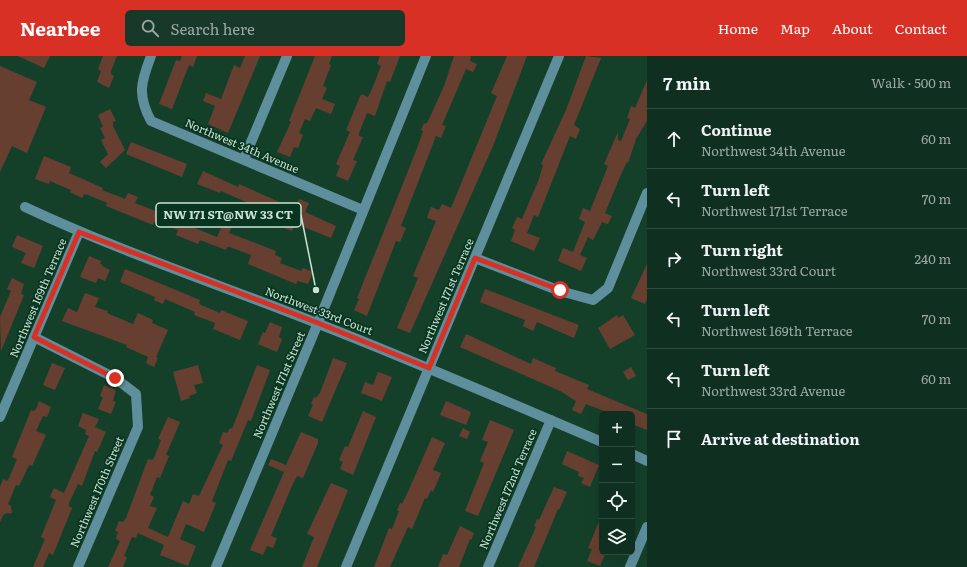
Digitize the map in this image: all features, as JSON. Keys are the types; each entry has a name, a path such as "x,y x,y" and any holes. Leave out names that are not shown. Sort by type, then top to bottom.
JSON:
{"street":[{"name":"Northwest 34th Avenue","path":"151,56 142,79 143,106 151,121 363,210"},
{"path":"244,159 287,56"},
{"name":"Northwest 171st Street","path":"216,567 318,323 426,56"},
{"name":"Northwest 171st Terrace","path":"346,567 559,56"},
{"path":"475,258 560,290 593,300 608,288 647,193"},
{"name":"Northwest 33rd Court","path":"25,207 79,232 318,323 429,368 599,441"},
{"name":"Northwest 169th Terrace","path":"0,417 79,232"},
{"name":"Northwest 170th Street","path":"34,337 115,378 136,394 138,427 78,567"},
{"name":"Northwest 172nd Terrace","path":"488,567 551,420"},
{"path":"635,455 647,461"},
{"path":"630,567 647,526"}],"building":[{"path":"18,56 50,56 44,68"},
{"path":"103,56 117,56 111,71 111,74 114,76 109,88 97,82 101,71 98,69"},
{"path":"182,56 197,56 193,67 189,65 172,109 159,104 176,60 180,61"},
{"path":"245,56 260,56 228,133 208,124 215,106 203,101 206,93 221,99 234,65 240,68"},
{"path":"315,56 332,56 329,64 331,65 323,86 327,88 322,99 335,104 331,114 316,108 310,121 305,119 299,133 303,135 298,148 294,147 290,157 277,152 291,122 289,121"},
{"path":"380,56 400,56 390,82 387,81 375,116 367,113 359,133 359,136 363,137 353,160 357,161 348,181 336,176 340,166 336,164 350,132 346,130 361,94 368,97 372,89 381,66 377,64"},
{"path":"454,56 471,56 470,61 477,64 473,72 466,69 442,125 446,126 441,138 436,136 401,226 406,228 400,242 396,241 367,316 354,310 359,299 357,298 419,143 423,131 421,130 424,123 426,124 429,119 444,86"},
{"path":"507,56 527,56 493,146 410,333 397,328 418,278 413,276 436,221 427,218 431,207 439,210 442,204 451,208 497,96 491,93"},
{"path":"586,56 601,58 574,125 580,129 576,139 570,136 538,217 534,215 527,233 540,238 534,251 511,241 515,230 512,228 517,217 522,219 539,179 543,165 541,164 566,110"},
{"path":"0,66 37,82 29,100 46,107 27,153 12,146 0,172"},
{"path":"647,80 647,121 636,139 628,163 627,162 622,172 605,213 612,216 608,224 602,222 593,240 588,237 580,255 587,258 581,271 558,261 563,248 573,252 585,222 579,219 583,208 590,211 608,166 604,164 618,132 618,140 621,141 630,119 627,118 631,106 635,108"},
{"path":"110,109 116,121 113,122 113,126 125,150 106,168 100,162 108,154 101,140 105,138 100,128 103,127 98,115"},
{"path":"131,142 187,164 182,177 126,154"},
{"path":"44,156 71,167 69,173 103,188 102,190 125,199 128,193 138,197 135,203 158,212 159,209 170,213 168,217 217,237 225,219 234,222 229,233 276,251 275,255 282,258 280,263 301,271 303,268 313,272 308,284 298,281 296,284 248,264 251,255 230,247 227,247 226,250 200,240 198,244 176,235 178,230 158,222 154,222 153,225 106,206 107,203 86,194 84,194 82,198 70,192 71,190 50,181 49,184 35,179"},
{"path":"203,171 238,187 239,184 295,209 299,199 309,203 305,212 336,226 331,238 295,224 292,231 281,227 282,224 278,222 280,217 264,211 263,213 244,205 246,202 221,191 220,193 197,184"},
{"path":"17,235 43,246 34,268 21,263 26,253 12,247"},
{"path":"89,256 101,261 100,264 103,265 102,266 110,270 105,281 98,278 96,283 80,277"},
{"path":"647,264 647,299 645,304 631,298"},
{"path":"125,269 200,300 199,303 201,305 220,313 221,310 248,321 240,340 213,329 215,323 194,315 195,312 165,299 163,304 154,300 155,297 120,282"},
{"path":"12,278 24,284 21,294 24,295 1,351 0,317 11,291 7,289"},
{"path":"485,289 579,325 574,338 537,322 533,331 523,326 525,320 480,302"},
{"path":"85,293 99,298 95,307 108,311 107,313 133,324 138,313 153,320 152,323 168,330 156,357 158,358 154,367 146,363 148,357 126,347 127,345 62,321 68,308 77,312"},
{"path":"617,315 618,318 623,315 635,335 610,349 598,328"},
{"path":"270,322 282,327 279,337 282,339 277,352 258,344 263,332 265,333"},
{"path":"466,334 531,364 533,358 556,368 555,371 589,385 587,389 647,414 647,430 635,425 635,411 604,411 586,404 581,414 572,410 576,401 560,391 460,347"},
{"path":"333,358 347,363 322,422 308,416 313,405 311,404 314,397 316,398 320,393"},
{"path":"52,363 65,368 55,390 43,385"},
{"path":"198,365 203,383 194,385 197,393 189,396 190,398 181,401 173,372"},
{"path":"257,365 270,370 251,421 248,420 231,461 228,460 212,501 216,503 204,532 186,524 180,539 196,546 188,566 160,555 164,545 138,533 136,538 132,537 124,556 127,557 123,567 108,567 120,541 116,539 118,532 115,531 119,521 123,522 126,518 148,459 152,460 154,458 161,440 158,439 168,417 180,422 166,455 169,456 160,478 157,477 150,495 154,497 150,506 157,508 148,528 168,537 183,501 189,504 193,494 199,496 223,445 219,443 223,432 227,433 230,428 232,429"},
{"path":"631,367 636,376 628,380 623,372"},
{"path":"378,372 392,377 382,401 361,393 365,382 373,385"},
{"path":"104,385 116,390 113,401 116,402 111,414 98,409 103,397 100,396"},
{"path":"39,401 51,407 47,417 43,416 36,431 46,435 32,466 29,465 19,486 16,485 8,504 11,506 12,513 4,514 0,522 0,487 3,479 7,481 9,478 17,459 12,457 31,410 34,411 36,409"},
{"path":"446,401 471,413 466,425 440,415"},
{"path":"363,411 376,417 353,475 340,469 343,462 339,460 345,446 348,447"},
{"path":"83,413 99,419 95,427 106,432 97,452 95,451 82,486 78,484 69,503 69,506 72,508 53,555 49,553 43,567 33,567 45,539 41,537 56,500 50,497 52,492 54,488 64,493 89,436 85,434 86,430 78,426"},
{"path":"490,420 514,430 478,516 465,511 484,463 480,461 488,442 482,440"},
{"path":"463,428 470,432 467,439 459,436"},
{"path":"301,432 318,439 318,443 303,478 297,476 291,488 271,536 277,538 273,548 267,546 263,555 250,550 284,472 268,465 271,459 286,465"},
{"path":"432,437 445,443 433,470 441,473 433,492 431,490 427,499 425,498 412,529 408,527 390,567 374,567 389,528 392,529 399,511 397,510 400,503 402,504 407,494"},
{"path":"567,451 599,465 590,487 581,483 584,478 578,476 579,472 562,464"},
{"path":"331,483 348,490 317,567 302,567 314,537 307,534"},
{"path":"554,487 567,492 559,510 558,509 534,567 518,567 536,527 534,526 537,519 539,520"},
{"path":"599,521 599,555 605,555 600,566 587,561 592,549 588,548"},
{"path":"460,526 474,533 471,540 470,539 459,567 438,567 443,554 447,555"}],"place":[{"name":"NW 171 ST@NW 33 CT","path":"316,290"}],"route":[{"path":"115,378 34,337 79,232 318,323 429,368 475,258 560,290"}]}
